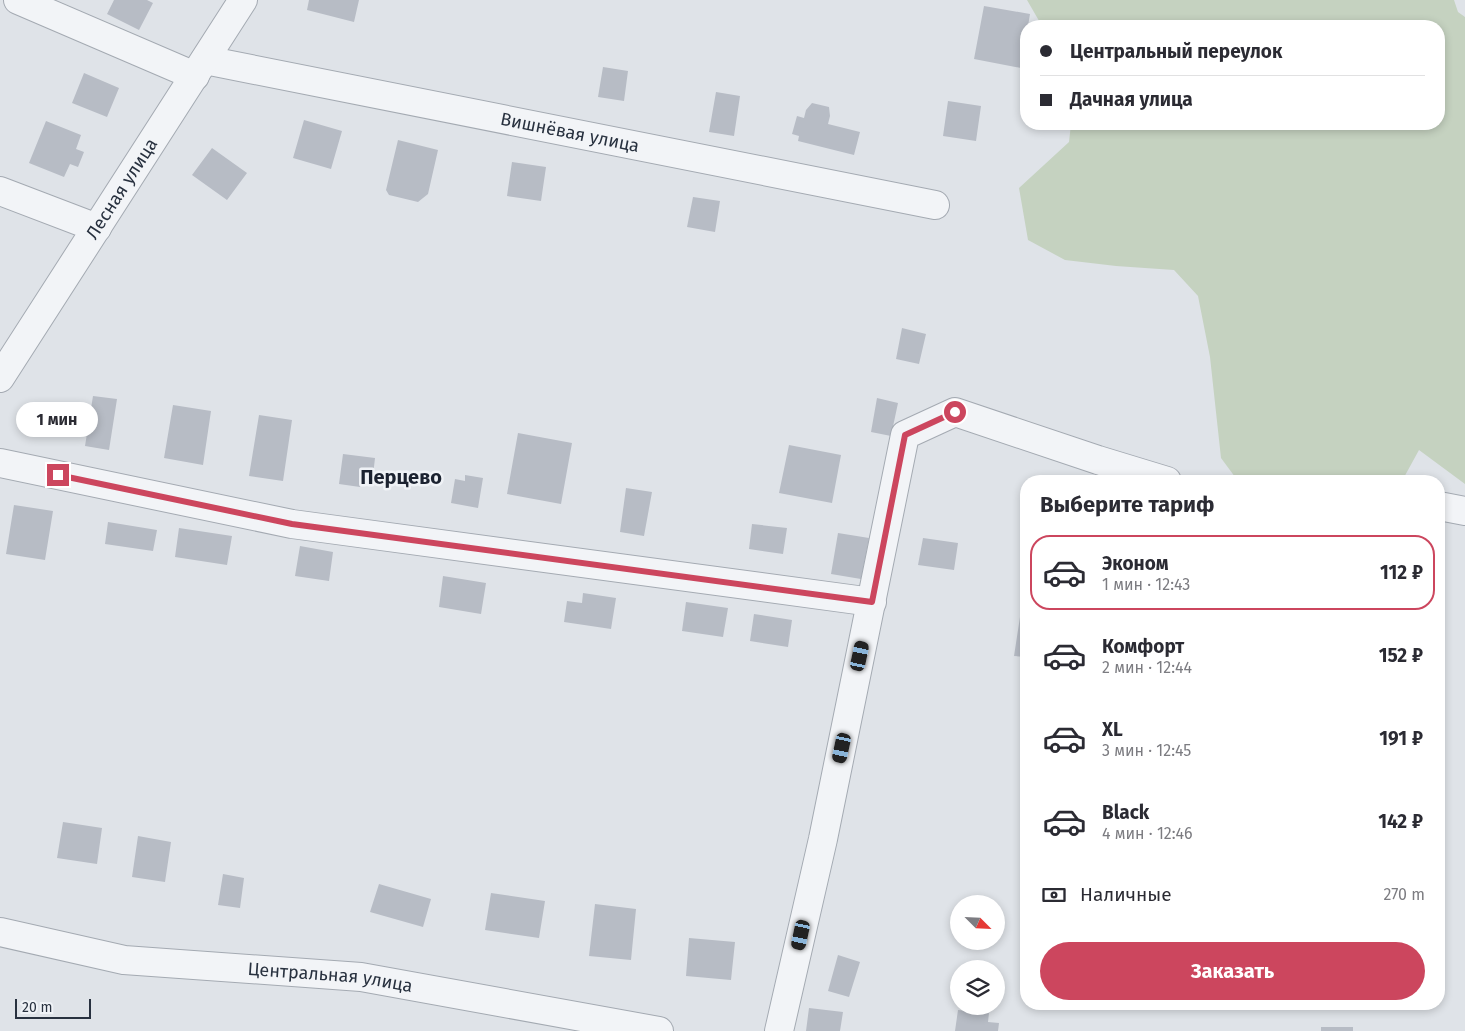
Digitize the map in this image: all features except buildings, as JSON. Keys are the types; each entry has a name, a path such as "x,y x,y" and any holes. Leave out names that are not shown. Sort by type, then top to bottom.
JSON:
{"street":[{"name":"Вишнёвая улица","path":"18,0 200,68 935,205"},
{"name":"Лесная улица","path":"0,378 243,0"},
{"path":"0,191 98,228"},
{"path":"779,1031 823,839 905,435 955,412 1147,475"},
{"path":"0,463 292,524 872,602"},
{"path":"1445,507 1465,511"},
{"name":"Центральная улица","path":"0,932 124,960 361,977 659,1031"}],"green space":[{"path":"1027,0 1454,0 1458,12 1465,17 1465,484 1419,450 1405,475 1234,475 1221,458 1210,357 1198,296 1174,270 1065,260 1028,240 1019,188 1069,142 1070,130 1445,130 1445,20 1039,20"}],"district":[{"name":"Перцево","path":"401,477"}],"route":[{"path":"58,475 292,524 872,602 905,435 955,412"}]}
